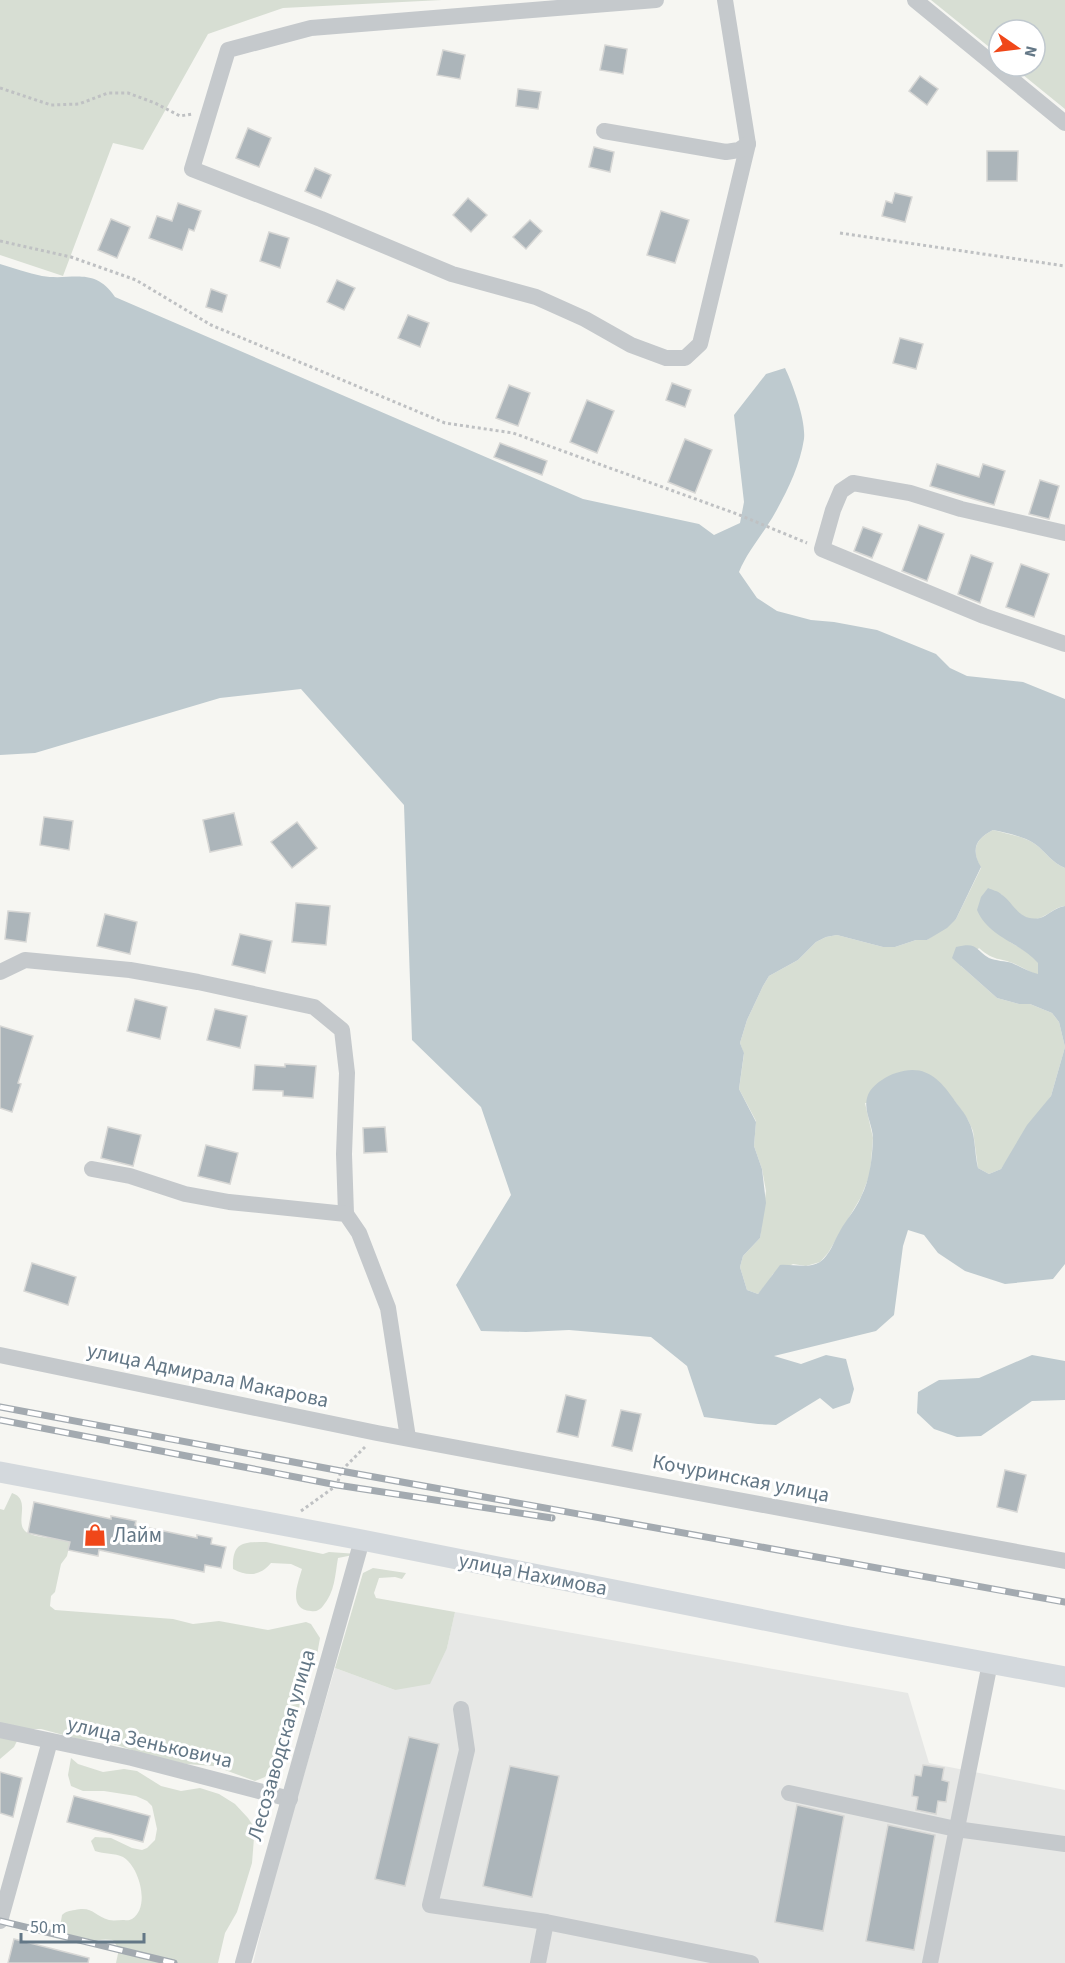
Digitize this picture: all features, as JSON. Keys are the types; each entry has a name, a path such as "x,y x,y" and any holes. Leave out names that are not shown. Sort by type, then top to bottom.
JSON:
{"main road":[{"name":"улица Нахимова","path":"0,1472 1065,1677"}],"street":[{"path":"656,0 311,28 228,50 192,169 321,219 452,274 536,297 585,319 631,345 666,358 685,358 700,344 748,144 725,0"},
{"path":"915,0 1065,123"},
{"path":"604,130 726,152 738,150 748,144"},
{"path":"1065,534 961,509 910,493 853,483 841,491 822,549 984,616 1065,644"},
{"path":"0,972 25,960 108,967 198,982 314,1007 342,1030 347,1073 344,1154 346,1214 359,1233 388,1308 408,1438"},
{"path":"92,1169 130,1176 185,1194 229,1202 346,1214"},
{"name":"улица Адмирала Макарова","path":"0,1355 408,1438"},
{"name":"Кочуринская улица","path":"408,1438 1065,1561"},
{"name":"Лесозаводская улица","path":"243,1963 362,1540"},
{"path":"930,1963 990,1663"},
{"path":"461,1709 467,1750 430,1905 546,1923 751,1963"},
{"name":"улица Зеньковича","path":"0,1730 132,1758 290,1798"},
{"path":"0,1921 50,1741"},
{"path":"789,1793 957,1829 1065,1844"},
{"path":"538,1963 546,1923"}],"path":[{"path":"0,88 51,105 79,104 108,93 128,93 180,116 201,112 214,99"},
{"path":"840,233 1065,266"},
{"path":"0,241 71,257 136,280 211,325 445,423 513,433 737,514 822,549"},
{"path":"297,1514 337,1485 341,1471 378,1433"}],"shaded area":[{"path":"0,0 442,0 283,8 208,34 143,150 113,143 63,276 0,255"},
{"path":"931,0 1065,0 1065,109 1027,78 1047,78 1047,18 987,18 987,45"},
{"path":"0,264 42,276 82,277 99,281 115,297 583,499 699,524 714,535 740,523 744,502 734,415 766,374 785,368 801,413 804,431 802,449 784,495 739,572 757,598 777,611 811,620 877,630 936,654 950,668 967,676 1023,682 1065,699 1065,868 1030,841 993,830 982,837 976,846 976,855 981,867 956,919 947,928 927,940 916,940 895,947 883,947 837,935 826,937 816,942 798,960 769,976 747,1020 740,1043 744,1053 739,1089 756,1122 754,1146 762,1169 766,1203 760,1238 743,1256 740,1267 747,1290 758,1294 780,1265 811,1265 820,1262 826,1256 859,1201 867,1183 873,1139 866,1103 870,1091 882,1080 896,1073 915,1070 931,1075 944,1086 971,1125 978,1168 989,1174 1001,1169 1027,1125 1051,1096 1065,1047 1065,1264 1053,1279 1005,1284 965,1271 938,1253 924,1235 908,1230 903,1246 894,1315 876,1331 774,1356 801,1364 826,1355 846,1359 854,1389 850,1403 833,1409 820,1398 776,1425 704,1417 687,1366 651,1337 569,1330 481,1331 456,1285 511,1195 481,1107 412,1040 404,805 301,689 220,698 35,753 0,755"},
{"path":"993,830 1030,841 1065,868 1065,906 1037,919 1020,914 1001,894 1010,942 1030,954 1039,963 1038,975 993,957 979,948 961,966 997,998 1019,1004 1030,1004 1052,1013 1059,1022 1065,1047 1051,1096 1001,1169 989,1174 978,1168 973,1131 954,1100 865,1103 873,1138 870,1174 861,1197 828,1253 820,1262 806,1266 793,1264 773,1274 758,1294 747,1290 740,1267 743,1256 760,1238 766,1191 762,1169 754,1146 756,1121 739,1089 744,1054 740,1043 747,1020 763,986 769,976 798,960 816,942 826,937 837,935 883,947 895,947 916,940 927,940 956,919 981,868 976,856 976,846 982,837"},
{"path":"988,888 1000,893 1022,915 1033,919 1046,916 1057,908 1065,906 1065,1047 1059,1022 1052,1013 1030,1004 1019,1004 997,998 952,958 956,947 968,945 975,947 989,958 1012,963 1038,974 1038,963 1031,956 997,934 982,919 977,910 981,897"},
{"path":"1032,1355 1065,1361 1065,1400 1032,1401 981,1436 957,1437 934,1429 917,1413 918,1392 939,1380 979,1378"},
{"path":"12,1493 21,1501 22,1524 28,1533 43,1537 71,1538 67,1556 61,1564 55,1592 51,1596 50,1606 55,1610 173,1619 193,1624 219,1621 268,1630 306,1622 311,1624 320,1638 317,1655 306,1681 288,1750 265,1777 255,1781 214,1766 186,1764 151,1757 100,1740 82,1740 41,1729 32,1729 18,1739 14,1747 0,1759 0,1509 4,1510"},
{"path":"266,1542 323,1554 329,1552 358,1554 338,1558 334,1583 327,1601 321,1609 311,1611 299,1606 297,1601 296,1594 302,1569 291,1564 271,1563 263,1571 253,1574 233,1569 234,1553 240,1545"},
{"path":"373,1568 406,1573 402,1579 379,1578 374,1593 376,1598 455,1612 447,1648 430,1684 395,1690 335,1668 363,1573"},
{"path":"455,1612 908,1693 929,1763 1065,1790 1065,1963 253,1963 274,1878 335,1668 395,1690 447,1648"},
{"path":"71,1758 78,1764 103,1772 124,1769 137,1771 161,1786 181,1791 200,1788 219,1794 235,1804 248,1818 252,1824 254,1838 252,1863 237,1912 225,1933 218,1963 116,1963 119,1949 113,1940 80,1942 60,1927 62,1915 81,1909 86,1909 109,1920 129,1920 138,1913 142,1896 134,1869 123,1857 95,1851 91,1841 95,1837 111,1838 142,1850 155,1840 157,1829 152,1806 147,1801 136,1796 104,1791 83,1791 71,1786 68,1775"}],"building":[{"path":"605,45 627,49 623,74 600,70"},
{"path":"443,50 465,55 460,79 437,75"},
{"path":"920,76 938,89 927,105 909,91"},
{"path":"518,89 541,92 538,109 516,106"},
{"path":"248,128 271,138 259,167 236,158"},
{"path":"594,147 614,152 610,172 589,167"},
{"path":"987,151 1018,151 1017,181 987,181"},
{"path":"315,168 331,175 321,198 305,191"},
{"path":"895,193 912,197 905,222 882,216 886,201 892,203"},
{"path":"468,198 487,215 471,232 453,215"},
{"path":"178,203 201,211 194,231 189,229 182,250 149,238 157,216 172,221"},
{"path":"661,211 689,220 675,263 647,255"},
{"path":"111,219 130,227 117,258 98,250"},
{"path":"530,220 542,231 526,249 513,237"},
{"path":"269,232 289,238 280,268 260,261"},
{"path":"337,280 355,288 344,310 327,302"},
{"path":"211,289 227,295 222,312 206,307"},
{"path":"408,315 429,323 420,347 398,338"},
{"path":"900,338 923,344 916,369 893,363"},
{"path":"672,383 691,390 685,407 666,400"},
{"path":"509,385 530,393 518,426 496,418"},
{"path":"587,400 614,411 597,453 570,442"},
{"path":"685,439 712,450 695,493 668,482"},
{"path":"500,443 547,461 542,475 494,457"},
{"path":"937,464 979,477 983,464 1005,471 994,505 930,486"},
{"path":"1040,480 1059,486 1049,519 1029,514"},
{"path":"919,525 944,534 927,581 902,571"},
{"path":"863,527 882,534 872,558 854,551"},
{"path":"971,555 993,563 980,603 958,594"},
{"path":"1021,564 1049,574 1034,617 1006,607"},
{"path":"234,813 242,845 210,852 203,820"},
{"path":"44,817 73,821 69,850 40,845"},
{"path":"297,822 317,848 292,868 271,842"},
{"path":"296,903 330,906 326,945 292,942"},
{"path":"8,911 30,913 26,942 5,939"},
{"path":"105,914 137,922 130,954 97,946"},
{"path":"240,934 272,941 265,973 232,965"},
{"path":"135,999 167,1007 160,1039 127,1031"},
{"path":"215,1009 247,1016 240,1048 207,1040"},
{"path":"0,1026 33,1036 18,1083 21,1084 12,1112 0,1108"},
{"path":"285,1064 316,1066 313,1098 283,1096 283,1091 253,1090 255,1065 285,1067"},
{"path":"108,1127 141,1135 133,1166 101,1158"},
{"path":"385,1127 387,1152 364,1153 363,1128"},
{"path":"206,1145 238,1153 230,1184 198,1176"},
{"path":"32,1263 76,1277 68,1305 24,1291"},
{"path":"566,1395 586,1400 578,1437 557,1432"},
{"path":"621,1410 641,1414 632,1451 612,1446"},
{"path":"1005,1470 1026,1475 1017,1512 997,1507"},
{"path":"34,1502 111,1519 111,1516 136,1521 135,1525 197,1538 197,1535 212,1538 211,1544 226,1547 221,1568 205,1565 204,1572 99,1550 98,1556 68,1550 70,1542 28,1533"},
{"path":"409,1737 439,1744 405,1886 375,1879"},
{"path":"923,1765 944,1768 942,1780 949,1782 946,1802 938,1801 936,1814 916,1810 918,1797 912,1796 915,1775 921,1776"},
{"path":"510,1766 559,1776 532,1897 483,1886"},
{"path":"0,1772 22,1778 13,1817 0,1813"},
{"path":"74,1796 150,1816 143,1842 67,1822"},
{"path":"797,1805 844,1816 823,1931 775,1922"},
{"path":"888,1825 935,1835 914,1950 866,1941"},
{"path":"14,1939 89,1958 88,1963 8,1963"}],"railway":[{"path":"0,1407 1065,1602"},
{"path":"0,1420 337,1485 552,1518"},
{"path":"0,1921 174,1963"}],"place":[{"name":"Лайм","path":"95,1535"}]}
